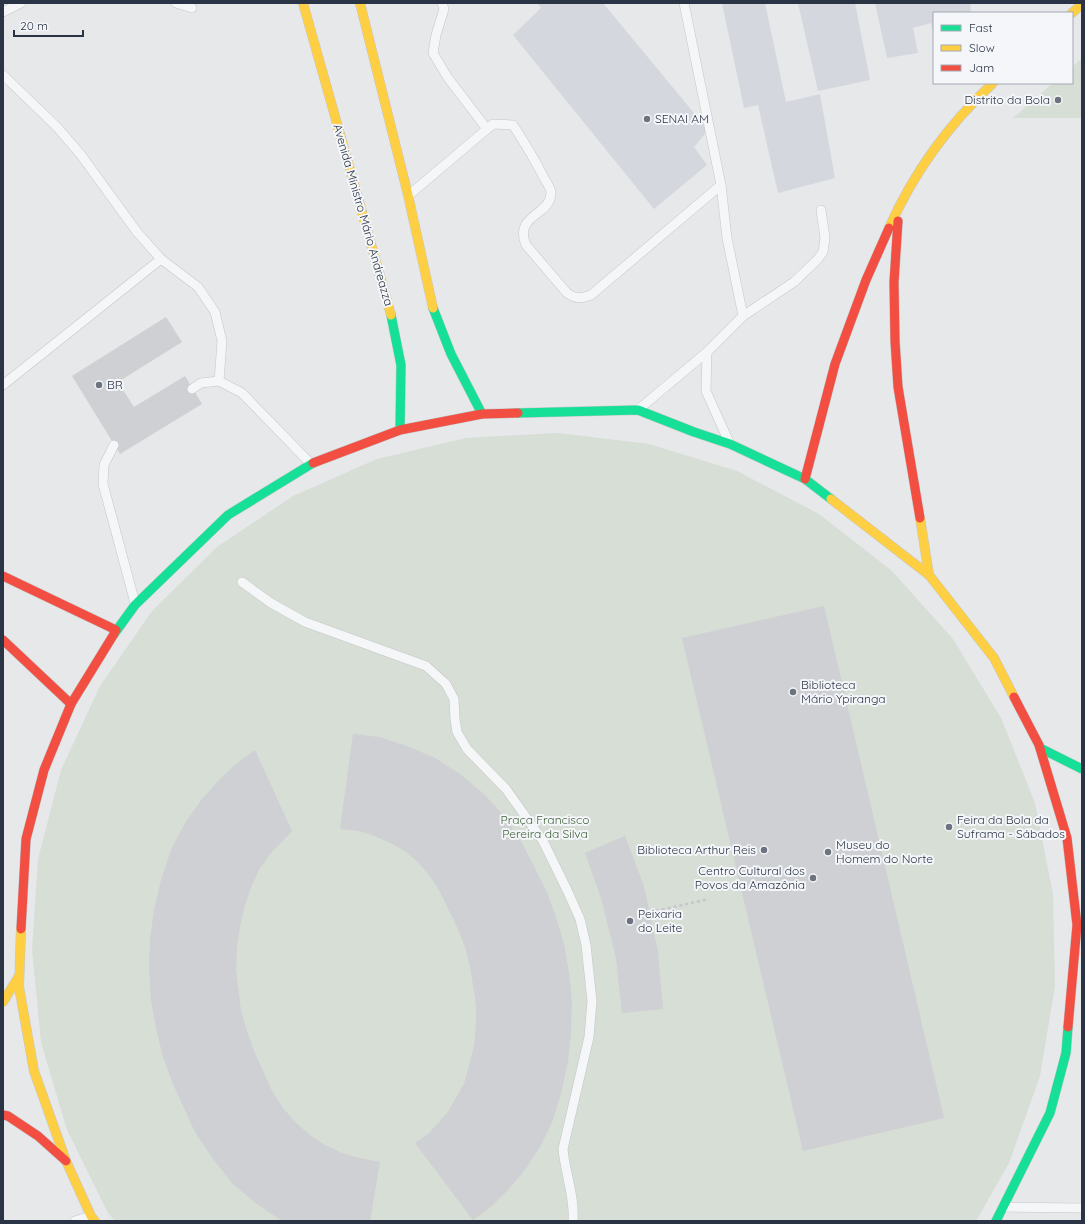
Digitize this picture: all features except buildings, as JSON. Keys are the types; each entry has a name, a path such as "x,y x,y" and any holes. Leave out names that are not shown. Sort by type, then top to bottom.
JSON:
{"main road":[{"name":"Avenida Ministro Mário Andreazza","path":"303,3 394,325 400,365 400,430"},
{"path":"360,3 408,195 432,305 451,354 482,414"},
{"path":"1073,12 1082,4"},
{"path":"805,479 835,364 866,280 899,206 917,175 943,138 978,97 993,84"},
{"path":"899,206 894,282 895,341 898,387 929,575"},
{"path":"93,1218 66,1161 34,1071 19,987 19,976 26,839 44,770 71,704 116,630 135,605 228,515 311,464 400,430 482,414 638,410 694,432 730,444 805,479 929,575 994,658 1040,748 1067,838 1080,922 1066,1054 1050,1113 996,1221"},
{"path":"3,576 116,630"},
{"path":"3,640 71,704"},
{"path":"1040,748 1082,769"},
{"path":"3,1002 19,976"},
{"path":"3,1115 8,1116 38,1136 66,1161"}],"lane":[{"path":"3,12 21,3"},
{"path":"176,3 192,8"},
{"path":"442,3 444,8 436,35 433,53 448,78 487,129"},
{"path":"684,3 721,185 727,238 743,316"},
{"path":"3,75 57,127 81,155 137,232 161,259 198,287 214,312 222,341 219,381"},
{"path":"408,195 493,124 513,126 528,147 551,191 550,200 545,207 528,221 523,228 523,237 526,245 567,292 574,298 583,298 590,295 721,185"},
{"path":"638,410 707,352 743,316 794,282 820,256 823,252 825,238 821,210"},
{"path":"3,385 161,259"},
{"path":"707,352 706,391 730,444"},
{"path":"192,388 201,383 219,381 242,393 311,464"},
{"path":"114,445 104,465 103,484 135,605"},
{"path":"242,582 271,603 305,622 426,666 446,684 454,700 457,732 468,749 506,789 543,841 580,919 586,945 592,1001 588,1037 564,1150 565,1166 574,1209 573,1221"},
{"path":"1003,1207 1082,1208"},
{"path":"76,1221 93,1218"}],"path":[{"path":"656,911 710,899"}],"shaded area":[{"path":"537,3 603,3 708,130 694,147 707,165 654,209 513,35 541,8"},
{"path":"722,3 765,3 786,102 820,94 835,178 778,193 758,105 744,108"},
{"path":"798,3 855,3 870,80 818,91"},
{"path":"875,3 970,3 971,12 933,12 933,32 931,23 913,28 918,53 887,58"}],"green space":[{"name":"Distrito da Bola","path":"1082,58 1082,118 1013,118 1052,84 1073,84 1073,66"},
{"name":"Praça Francisco Pereira da Silva","path":"558,433 649,444 737,471 819,514 892,571 953,639 1001,718 1035,803 1053,894 1055,986 1040,1076 1009,1163 976,1221 115,1221 108,1213 67,1130 41,1042 32,950 38,859 61,770 100,686 152,611 217,547 293,496 377,459 466,438"}],"traffic: fast":[{"path":"433,308 451,354 482,414"},
{"path":"391,315 401,365 400,430"},
{"path":"518,413 638,410 694,432 730,444 805,479 831,499"},
{"path":"114,634 135,605 228,515 313,463"},
{"path":"1040,748 1082,769"},
{"path":"996,1221 1050,1113 1066,1053 1068,1027"}],"traffic: slow":[{"path":"303,3 391,315"},
{"path":"360,3 408,195 433,308"},
{"path":"1073,12 1082,4"},
{"path":"889,228 909,188 921,169 962,115 992,84"},
{"path":"831,499 929,575 994,658 1014,697"},
{"path":"920,518 929,575"},
{"path":"21,929 19,987 34,1071 66,1161 91,1216 95,1221"},
{"path":"3,1002 19,976"}],"traffic: jam":[{"path":"898,221 894,282 895,341 898,387 920,518"},
{"path":"805,479 835,364 866,280 889,228"},
{"path":"313,463 400,430 482,414 518,413"},
{"path":"3,576 116,630"},
{"path":"21,929 26,839 44,770 71,704 114,634"},
{"path":"3,640 71,704"},
{"path":"1014,697 1039,745 1067,838 1077,925 1068,1027"},
{"path":"3,1115 8,1116 38,1136 66,1161"}],"place":[{"name":"Distrito da Bola","path":"1058,100"},
{"name":"SENAI AM","path":"647,119"},
{"name":"BR","path":"99,385"},
{"name":"Biblioteca Mário Ypiranga","path":"793,692"},
{"name":"Feira da Bola da Suframa - Sábados","path":"949,827"},
{"name":"Biblioteca Arthur Reis","path":"764,850"},
{"name":"Museu do Homem do Norte","path":"828,852"},
{"name":"Centro Cultural dos Povos da Amazônia","path":"813,878"},
{"name":"Peixaria do Leite","path":"630,921"}]}
